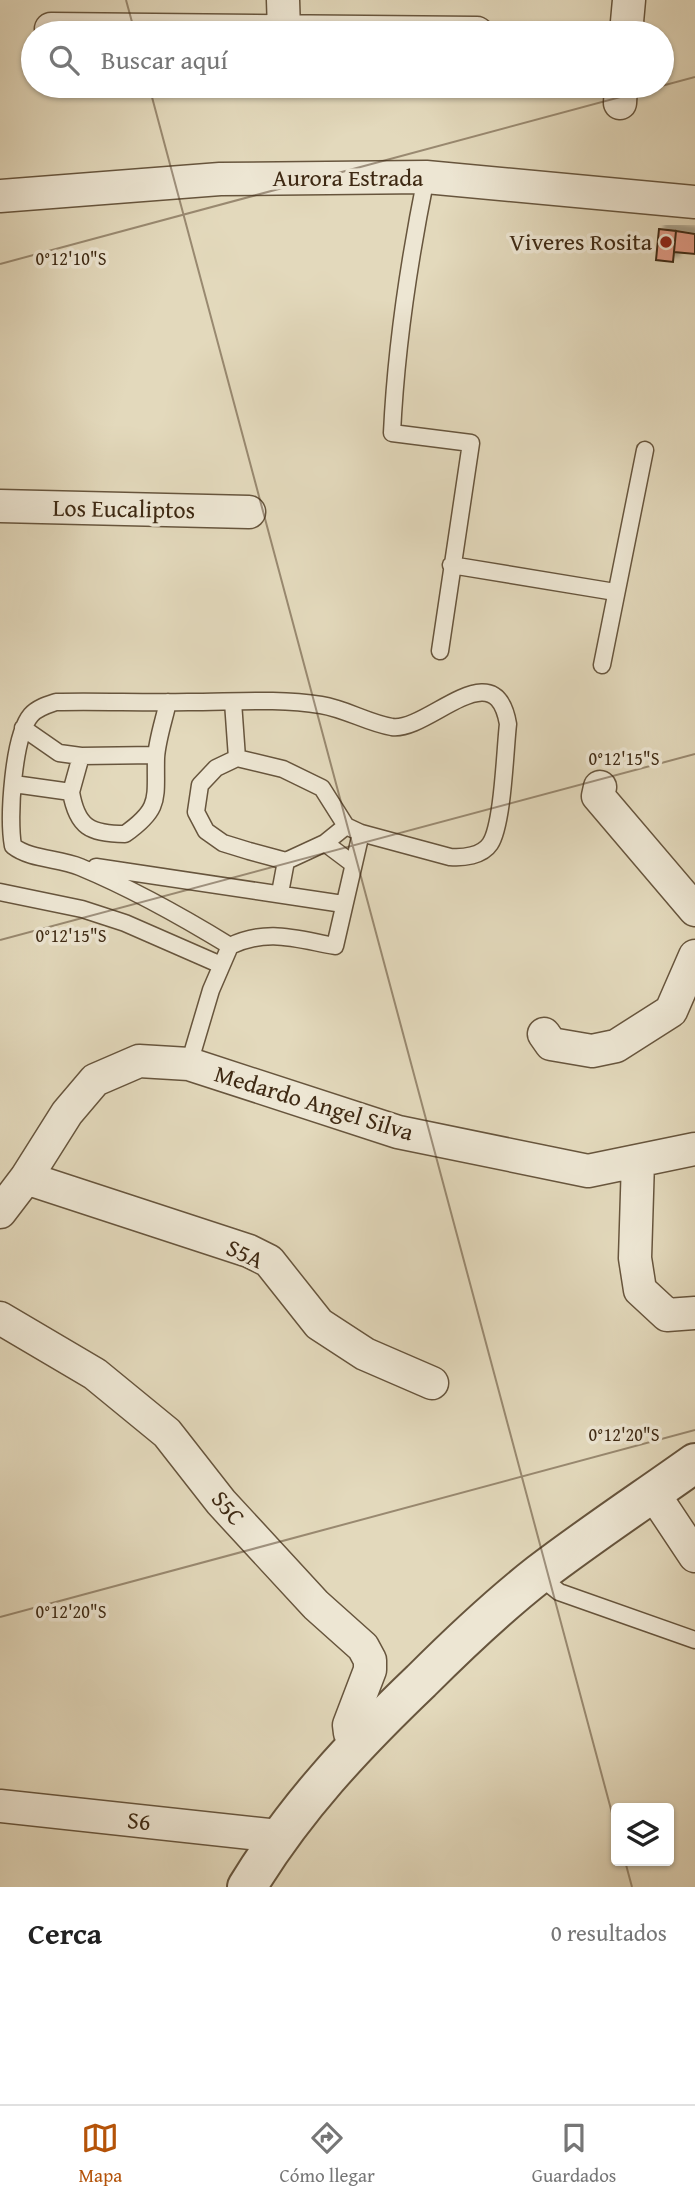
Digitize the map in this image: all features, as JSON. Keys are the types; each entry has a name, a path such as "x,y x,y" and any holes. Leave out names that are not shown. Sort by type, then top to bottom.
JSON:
{"street":[{"path":"283,0 284,21"},
{"path":"627,21 629,0"},
{"name":"Aurora Estrada","path":"0,195 220,179 426,177 695,202"},
{"name":"Los Eucaliptos","path":"0,506 249,512"},
{"path":"600,787 598,796 695,910"},
{"path":"544,1034 551,1044 592,1052 616,1046 671,1011 695,956"},
{"name":"Medardo Angel Silva","path":"0,1212 26,1178 66,1113 95,1080 139,1061 189,1064 398,1132 588,1171 695,1149"},
{"path":"638,1161 635,1258 640,1290 667,1315 695,1313"},
{"name":"S5A","path":"26,1178 249,1251 269,1261 319,1324 365,1354 432,1383"},
{"name":"S5C","path":"0,1318 95,1374 167,1433 221,1502 316,1605 363,1647 370,1660 370,1670 349,1725 349,1734 357,1745"},
{"path":"247,1887 278,1836 357,1745 486,1617 538,1575 695,1464"},
{"path":"653,1493 695,1556"},
{"name":"S6","path":"0,1806 278,1836"}],"lane":[{"path":"426,177 414,238 396,376 392,433 471,443 440,651"},
{"path":"602,665 645,450"},
{"path":"451,565 615,592"},
{"path":"189,1064 221,965 230,946 253,935 278,935 335,946 342,904 353,864 353,830 322,788 283,769 237,758 216,768 200,785 196,812 206,831 223,843 286,861 353,830 462,858 479,853 490,845 496,828 508,724 506,713 498,700 487,692 470,693 411,724 393,727 324,705 56,702 32,713 23,728 14,784 11,833 13,846 21,852 72,863 342,904"},
{"path":"81,756 71,792 75,814 84,825 103,834 125,834 153,810 158,789 156,755 168,702"},
{"path":"233,702 237,758"},
{"path":"23,728 59,753 81,756 156,755"},
{"path":"14,784 71,792"},
{"path":"325,843 353,864"},
{"path":"280,893 286,861"},
{"path":"72,863 138,891 230,946"},
{"path":"0,892 93,912 221,965"},
{"path":"538,1575 559,1592 695,1640"}],"building":[{"name":"Viveres Rosita","path":"659,229 676,231 673,262 656,260"},
{"path":"676,231 695,234 695,254 674,252"}],"place":[{"name":"Viveres Rosita","path":"666,242"}]}
